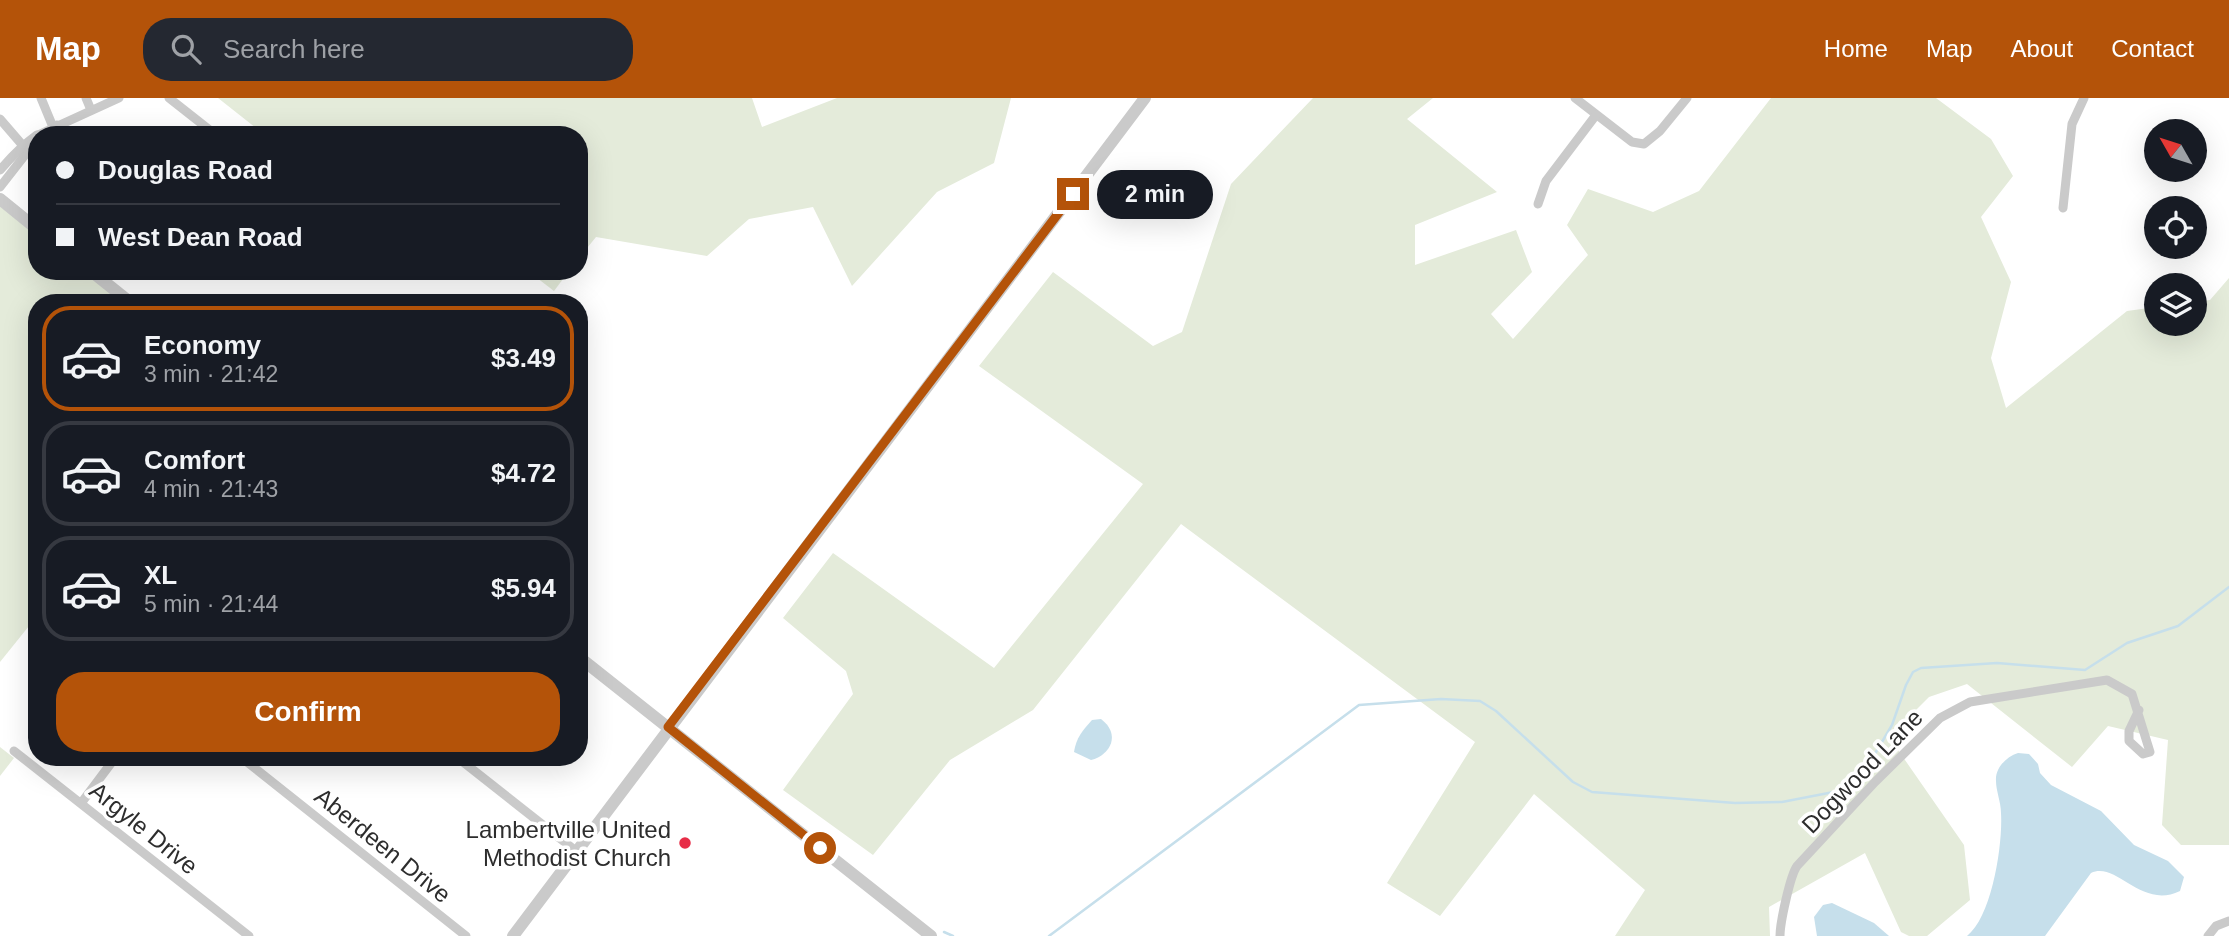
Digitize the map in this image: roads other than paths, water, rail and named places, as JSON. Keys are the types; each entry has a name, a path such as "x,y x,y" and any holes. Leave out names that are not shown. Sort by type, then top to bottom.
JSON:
{"street":[{"path":"41,98 55,126 119,98"},
{"path":"86,98 91,110"},
{"path":"169,98 199,126"},
{"path":"513,936 1145,98"},
{"path":"1575,98 1632,142 1643,144 1660,131 1687,98"},
{"path":"2063,208 2072,124 2084,98"},
{"path":"1538,204 1546,181 1596,116"},
{"path":"0,119 25,148 25,155 0,187"},
{"path":"0,170 16,150 28,145"},
{"path":"0,199 28,222"},
{"path":"102,280 120,294"},
{"path":"588,664 931,936"},
{"name":"Dogwood Lane","path":"1780,936 1781,917 1792,887 1791,875 1797,866 1875,782 1940,718 1970,702 2107,680 2132,694 2139,710"},
{"name":"Argyle Drive","path":"14,751 28,762"},
{"name":"Argyle Drive","path":"34,766 249,936"},
{"path":"82,802 109,766"},
{"name":"Aberdeen Drive","path":"252,766 466,936"},
{"path":"468,766 576,851"},
{"path":"2208,936 2216,926 2229,921"}],"water":[{"path":"1101,719 1111,731 1112,737 1104,754 1091,760 1074,752 1078,738 1086,727 1092,720"},
{"path":"2018,753 2029,754 2051,785 2101,811 2134,845 2168,861 2184,877 2180,891 2153,895 2110,873 2091,873 2045,936 1967,936 1976,927 1983,913 1998,861 2001,809 1996,785 1997,772 2009,757"},
{"path":"1832,903 1874,923 1889,936 1817,936 1814,917 1823,905"}],"waterway":[{"path":"1049,936 1359,705 1441,699 1480,701 1496,711 1573,782 1592,792 1735,803 1782,802 1844,790 1873,757 1892,725 1913,672 1921,668 1997,663 2085,670 2127,643 2178,626 2229,587"},
{"path":"944,932 953,936"}],"place":[{"name":"Lambertville United Methodist Church","path":"685,843"}]}
